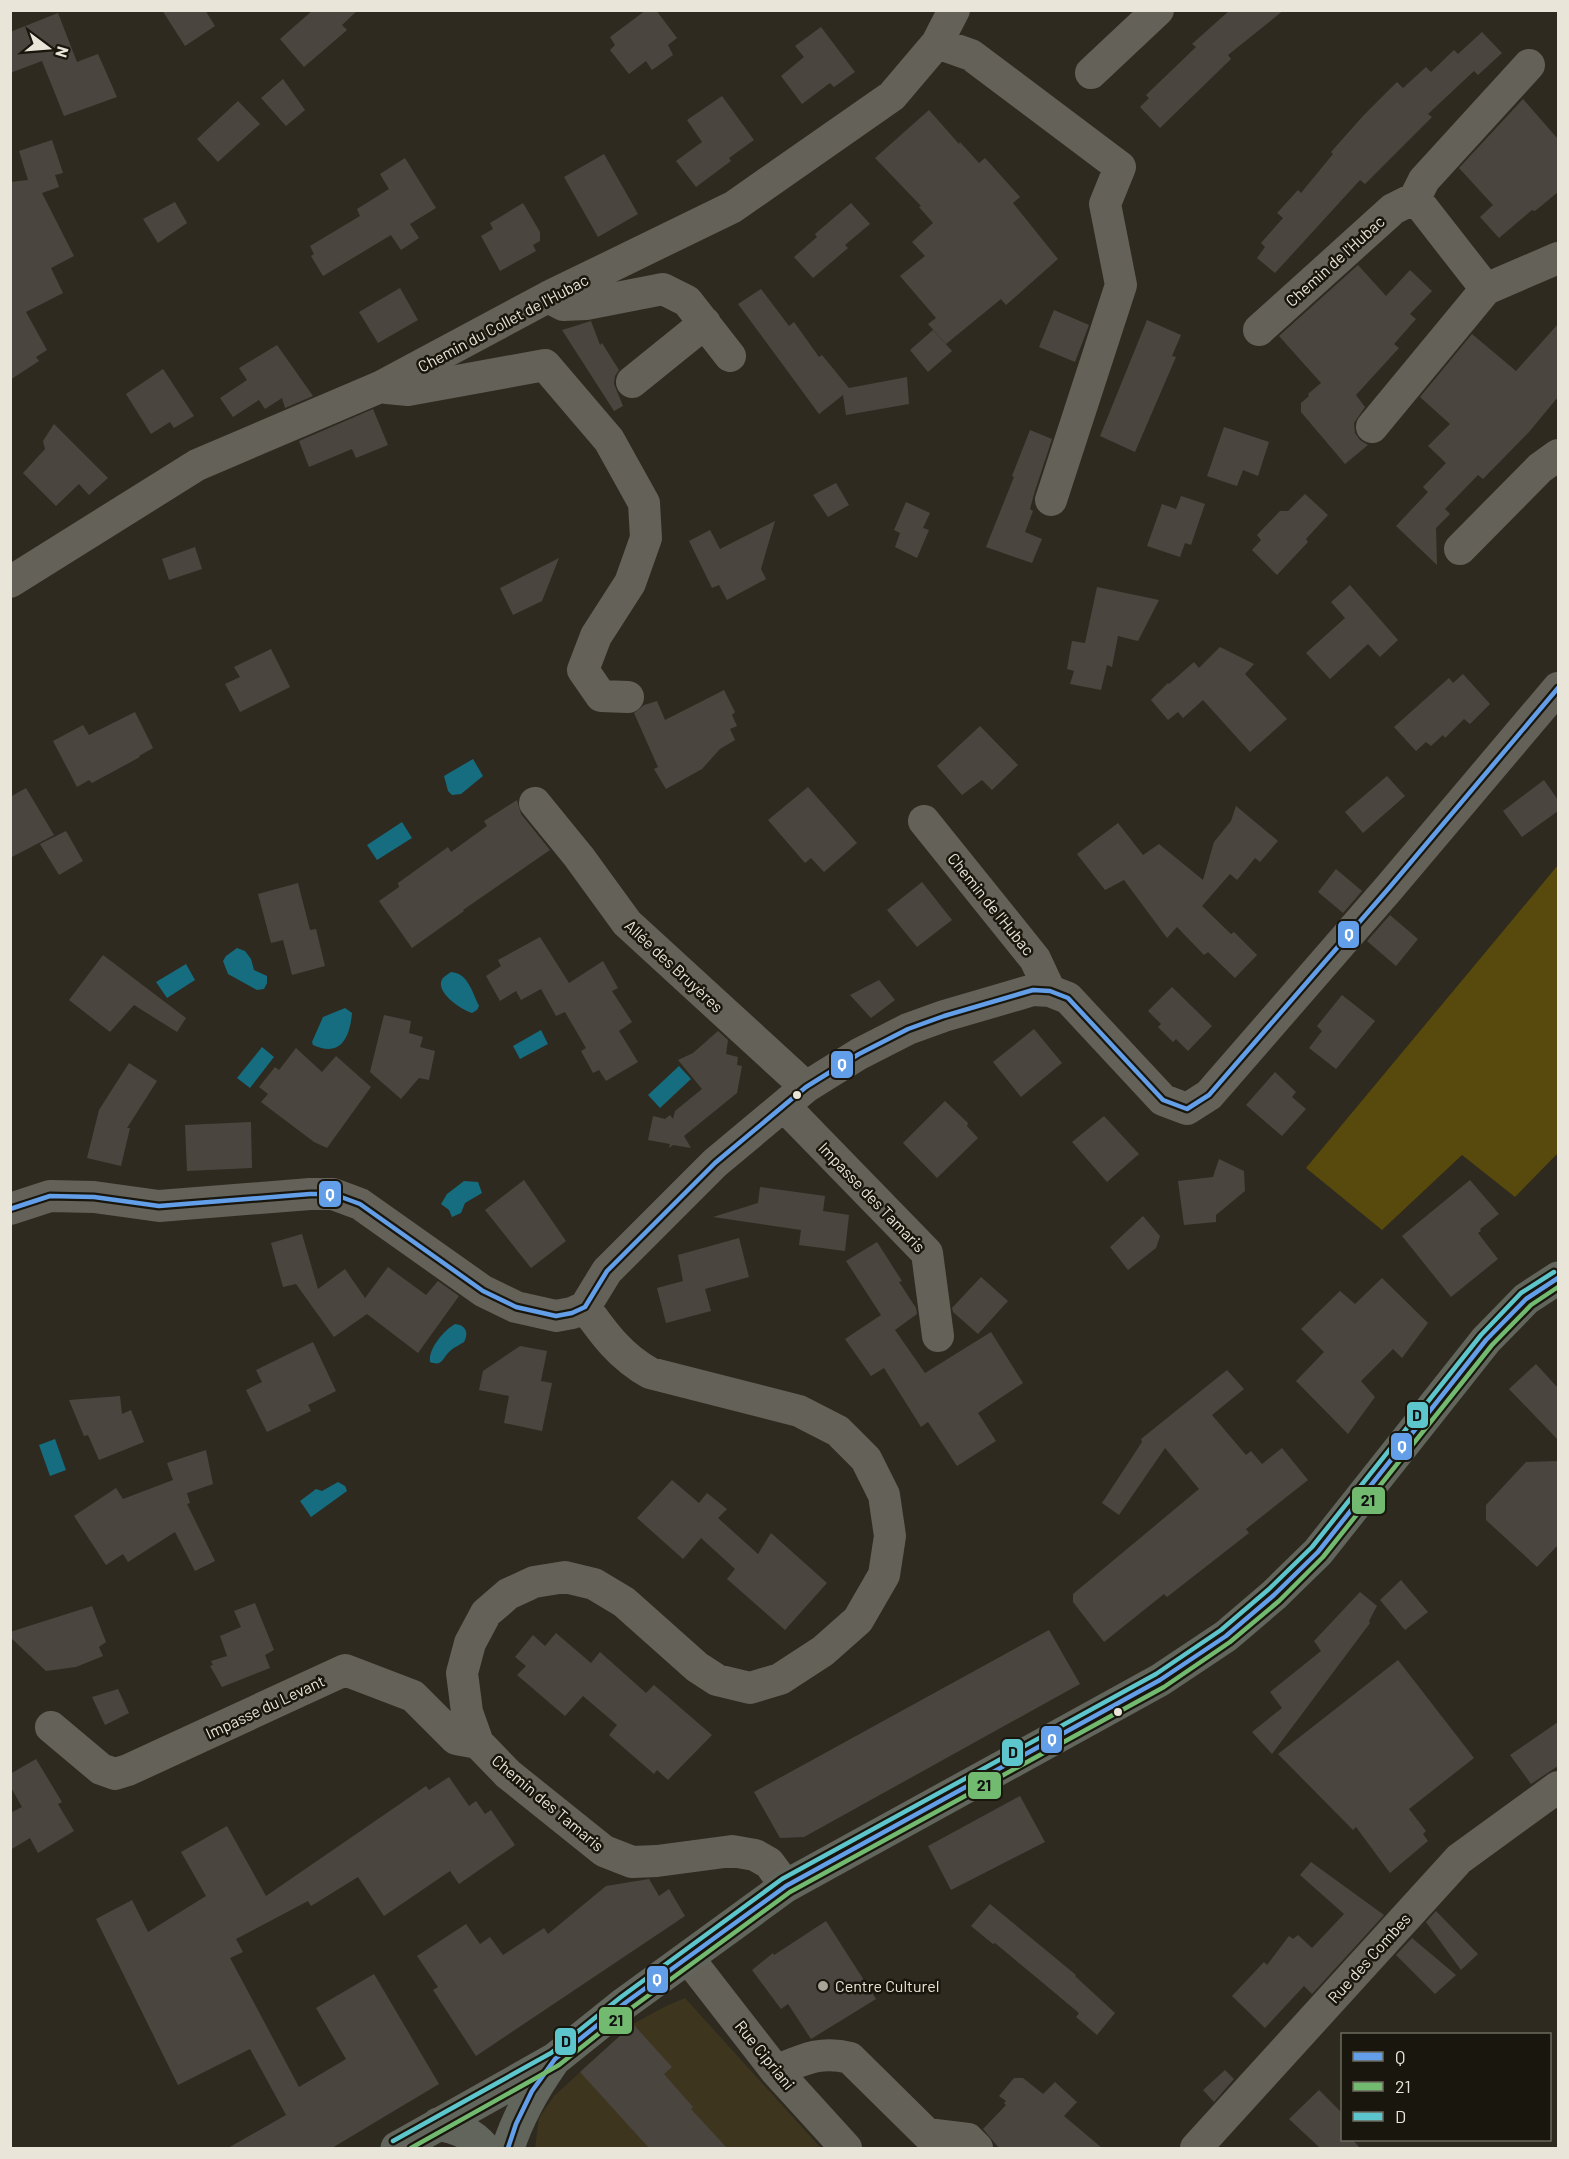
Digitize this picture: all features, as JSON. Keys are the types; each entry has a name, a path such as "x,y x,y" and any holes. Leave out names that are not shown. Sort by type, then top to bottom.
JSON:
{"main road":[{"path":"398,2148 555,2059 625,2003 689,1959 786,1886 1151,1685 1226,1635 1274,1595 1318,1552 1486,1340 1526,1299 1558,1278"},
{"path":"508,2148 516,2124 532,2091 555,2059"},
{"path":"438,2124 458,2128 475,2138 484,2148"}],"street":[{"name":"Chemin du Collet de l'Hubac","path":"10,582 197,465 380,387 548,297 733,207 892,96 937,43 954,10"},
{"path":"1091,73 1158,10"},
{"path":"937,43 971,55 1120,167 1105,204 1121,285 1051,500"},
{"path":"1486,289 1415,198 1424,180 1529,65"},
{"name":"Chemin de l'Hubac","path":"1259,330 1393,209 1415,198"},
{"path":"1372,427 1486,289 1558,258"},
{"path":"548,297 563,305 586,304 663,289 687,302 730,356"},
{"path":"632,382 705,323"},
{"path":"380,387 408,390 545,364 609,440 644,503 646,538 630,583 596,636 583,670 601,696 628,696"},
{"path":"1460,549 1540,468 1558,455"},
{"path":"10,1209 50,1196 94,1197 159,1206 333,1194 360,1204 483,1292 516,1307 556,1316 572,1314 585,1307 607,1271 715,1163 795,1096 859,1054 908,1029 944,1016 1033,990 1050,991 1068,998 1163,1100 1187,1108 1209,1095 1558,688"},
{"name":"Allée des Bruyères","path":"535,803 579,857 627,923 795,1096"},
{"name":"Chemin de l'Hubac","path":"924,821 1035,959 1050,991"},
{"name":"Impasse des Tamaris","path":"795,1096 927,1252 938,1336"},
{"name":"Chemin des Tamaris","path":"585,1307 631,1362 650,1373 799,1411 838,1431 866,1459 884,1495 890,1536 884,1575 858,1620 823,1651 780,1679 750,1688 717,1680 624,1602 594,1584 565,1577 534,1582 508,1594 486,1613 470,1643 462,1673 467,1712 478,1743 508,1774 604,1851 632,1862 732,1851 755,1855 770,1863 786,1886"},
{"name":"Impasse du Levant","path":"51,1727 101,1769 115,1774 345,1670 413,1696 456,1739 478,1743"},
{"name":"Rue des Combes","path":"1196,2148 1459,1859 1558,1787"},
{"name":"Rue Cipriani","path":"689,1959 776,2071 846,2148"},
{"path":"776,2071 806,2058 834,2054 850,2058 930,2141 968,2139 977,2148"}],"shaded area":[{"path":"1558,865 1558,1153 1515,1197 1462,1155 1382,1230 1306,1168"},
{"path":"685,1998 821,2148 535,2148 539,2118 554,2096 633,2024"}],"water":[{"path":"473,759 483,776 461,794 452,795 448,791 444,776"},
{"path":"402,822 412,838 377,860 367,845"},
{"path":"237,948 245,951 251,959 254,970 267,976 264,989 257,990 228,974 223,961"},
{"path":"186,964 195,980 167,998 156,982"},
{"path":"451,972 462,976 472,989 479,1006 472,1013 455,1004 442,989 443,978"},
{"path":"345,1008 352,1013 349,1030 342,1043 331,1049 313,1045 312,1042 323,1017"},
{"path":"541,1030 548,1044 520,1059 513,1046"},
{"path":"262,1047 274,1057 250,1088 237,1078"},
{"path":"679,1066 691,1079 660,1108 648,1095"},
{"path":"464,1181 478,1182 482,1193 465,1203 461,1213 452,1217 449,1210 441,1204 447,1194"},
{"path":"455,1324 466,1330 464,1342 452,1350 440,1363 430,1362 432,1351 438,1340"},
{"path":"55,1439 66,1470 50,1476 39,1445"},
{"path":"338,1482 345,1486 347,1491 311,1517 300,1501 316,1489 322,1491"}],"building":[{"path":"162,10 205,10 215,26 185,46"},
{"path":"313,10 358,10 342,25 347,30 304,67 280,39"},
{"path":"646,10 656,10 677,38 668,45 673,55 652,70 646,61 629,74 610,50 615,45 610,37"},
{"path":"1230,10 1284,10 1228,55 1231,59 1160,128 1140,107 1149,98 1146,95 1196,47 1192,44"},
{"path":"58,13 77,62 98,54 117,97 64,116 42,61 10,73 10,32"},
{"path":"821,27 855,72 834,87 830,83 802,104 781,76 804,57 795,46"},
{"path":"1482,32 1502,53 1478,75 1474,71 1428,114 1432,117 1365,184 1360,180 1275,273 1257,258 1265,247 1261,243 1283,218 1277,213 1298,190 1301,193 1333,154 1331,152 1363,116 1397,82 1403,88 1426,67 1431,72 1454,50 1458,54"},
{"path":"283,79 305,110 286,126 261,98"},
{"path":"722,96 754,140 729,158 731,161 696,187 676,161 702,142 687,120"},
{"path":"1523,99 1558,139 1558,192 1499,238 1480,217 1493,205 1459,168"},
{"path":"238,101 260,124 218,162 197,139"},
{"path":"929,110 979,163 985,158 1020,197 1013,203 1058,259 1006,305 1001,299 946,344 928,324 936,318 900,276 925,256 912,242 933,223 919,207 921,206 875,158"},
{"path":"52,140 63,173 55,175 59,187 42,193 74,256 51,268 63,293 26,312 47,350 36,357 39,361 10,380 10,182 28,180 19,151"},
{"path":"604,154 638,214 598,237 564,177"},
{"path":"405,158 436,208 410,224 419,238 401,250 391,235 323,276 311,256 314,254 310,246 360,216 357,209 389,189 380,174"},
{"path":"175,202 187,223 158,243 143,219"},
{"path":"523,203 540,232 540,241 533,245 536,251 500,271 481,236 493,229 490,223"},
{"path":"851,203 870,224 845,245 848,248 813,278 794,257 817,237 815,234"},
{"path":"1358,265 1386,296 1410,270 1432,291 1410,314 1416,319 1394,344 1399,348 1356,395 1365,407 1354,423 1355,433 1368,445 1345,464 1301,412 1301,403 1321,383 1279,336"},
{"path":"400,288 418,320 378,343 359,312"},
{"path":"761,289 789,326 794,322 819,357 822,355 849,388 907,377 909,404 846,415 843,395 819,414 738,304"},
{"path":"1054,310 1089,325 1075,362 1039,347"},
{"path":"1147,320 1181,335 1172,356 1176,357 1135,452 1100,436"},
{"path":"591,321 600,345 602,343 619,370 614,384 623,406 614,411 562,330"},
{"path":"1558,324 1558,397 1529,432 1483,479 1478,475 1445,509 1450,514 1436,528 1437,565 1396,526 1428,492 1423,487 1446,463 1428,446 1450,424 1420,397 1472,334 1516,371"},
{"path":"933,330 952,351 928,372 910,350"},
{"path":"277,345 313,396 285,408 282,398 265,409 259,400 233,417 220,398 247,380 239,368"},
{"path":"163,369 194,416 174,428 170,422 151,434 126,394"},
{"path":"373,409 388,445 356,458 352,449 309,467 299,441"},
{"path":"54,424 108,478 89,495 79,484 56,506 23,473 45,449 43,441"},
{"path":"1224,427 1269,442 1258,476 1243,470 1237,486 1207,476"},
{"path":"1030,430 1052,439 1034,494 1030,509 1033,511 1025,532 1042,539 1032,563 986,547"},
{"path":"836,483 849,505 828,517 813,495"},
{"path":"1305,494 1328,515 1306,539 1308,542 1277,575 1252,550 1261,540 1257,535 1280,511 1288,511"},
{"path":"1181,496 1205,504 1191,545 1185,543 1180,557 1147,546 1162,504 1176,509"},
{"path":"906,502 930,513 923,528 929,530 917,558 895,547 900,533 894,530"},
{"path":"775,521 761,569 766,579 727,600 719,585 712,588 689,541 710,530 720,549"},
{"path":"195,547 202,569 169,580 162,559"},
{"path":"559,558 542,601 513,615 500,588"},
{"path":"1350,585 1398,640 1380,657 1368,644 1330,679 1306,653 1345,618 1331,602"},
{"path":"1097,587 1159,600 1138,641 1118,636 1112,667 1107,665 1101,690 1070,684 1074,671 1067,669 1072,641 1085,643"},
{"path":"1220,647 1254,664 1245,674 1287,719 1250,752 1203,700 1183,718 1178,712 1168,720 1151,700 1194,662 1199,668"},
{"path":"271,649 290,687 240,712 225,684 240,677 234,667"},
{"path":"1463,674 1490,704 1470,724 1464,719 1445,738 1443,735 1431,746 1426,742 1416,751 1394,727 1449,678 1453,683"},
{"path":"724,690 735,712 732,715 737,726 730,729 735,740 720,749 702,769 666,789 654,769 658,767 634,713 644,705 657,701 665,720"},
{"path":"135,712 153,748 92,783 89,780 77,787 53,741 83,725 89,735"},
{"path":"980,726 1018,765 992,790 982,780 962,795 937,766"},
{"path":"1387,776 1405,796 1363,833 1345,812"},
{"path":"1544,780 1558,800 1558,811 1522,837 1503,811"},
{"path":"808,787 857,843 824,872 811,858 805,863 768,820"},
{"path":"26,788 54,835 10,858 10,797"},
{"path":"517,800 521,814 550,850 412,948 379,901 399,887 398,883 448,847 451,852 487,826 484,821"},
{"path":"1236,806 1278,841 1260,862 1255,858 1237,880 1230,874 1202,906 1231,934 1234,932 1257,955 1235,978 1208,952 1204,955 1177,927 1167,938 1124,880 1105,890 1077,854 1118,823 1143,855 1159,844 1203,880 1214,842 1231,821"},
{"path":"66,831 83,861 59,875 40,844"},
{"path":"1336,869 1362,891 1343,913 1318,892"},
{"path":"922,882 952,920 917,947 887,910"},
{"path":"298,883 310,930 316,929 325,966 292,975 283,940 271,943 258,894"},
{"path":"1390,915 1418,939 1396,966 1367,941"},
{"path":"540,937 569,983 603,961 618,988 612,991 632,1022 619,1031 638,1062 606,1081 599,1070 593,1073 581,1051 586,1048 565,1012 556,1016 541,989 521,1000 516,991 500,1001 486,976 501,966 498,960"},
{"path":"103,955 186,1018 177,1032 134,1005 110,1032 69,1000"},
{"path":"879,980 895,1000 871,1018 850,995"},
{"path":"1172,987 1212,1026 1188,1051 1176,1039 1173,1042 1158,1027 1161,1024 1148,1011"},
{"path":"1342,995 1375,1021 1336,1069 1309,1048 1322,1031 1317,1026"},
{"path":"384,1015 411,1021 409,1033 423,1037 420,1047 435,1051 429,1080 419,1078 401,1099 370,1072"},
{"path":"1034,1029 1062,1063 1021,1097 993,1062"},
{"path":"718,1031 728,1040 726,1054 738,1057 737,1065 742,1066 737,1093 684,1136 691,1148 673,1145 669,1148 670,1144 648,1140 653,1116 665,1119 670,1115 673,1119 675,1111 702,1089 678,1060 693,1053"},
{"path":"296,1048 322,1072 336,1056 371,1087 327,1148 314,1142 261,1102 268,1094 259,1087 275,1067 279,1070"},
{"path":"129,1063 157,1081 127,1128 130,1128 121,1166 87,1158 99,1110"},
{"path":"1275,1072 1296,1092 1292,1097 1306,1109 1282,1136 1246,1105"},
{"path":"945,1101 968,1123 967,1126 978,1138 937,1178 903,1143"},
{"path":"1104,1116 1139,1154 1107,1182 1072,1142"},
{"path":"251,1122 252,1168 187,1171 185,1125"},
{"path":"1219,1159 1244,1171 1245,1191 1216,1215 1216,1222 1184,1225 1178,1181 1213,1177"},
{"path":"524,1180 566,1241 531,1268 485,1210"},
{"path":"1470,1180 1499,1214 1478,1233 1498,1259 1451,1297 1402,1236"},
{"path":"760,1187 825,1196 823,1211 849,1215 845,1251 799,1245 801,1230 713,1217 758,1203"},
{"path":"1143,1216 1160,1236 1156,1248 1128,1270 1110,1247"},
{"path":"302,1234 318,1289 345,1269 365,1298 388,1267 426,1295 438,1281 459,1296 418,1353 367,1314 334,1337 296,1284 283,1287 271,1243"},
{"path":"739,1238 749,1277 705,1289 711,1311 666,1323 657,1288 683,1281 678,1255"},
{"path":"877,1242 916,1308 917,1314 895,1330 925,1373 991,1332 1023,1383 978,1413 996,1441 957,1466 928,1422 921,1427 884,1368 871,1376 845,1339 881,1315 846,1261"},
{"path":"981,1277 1008,1301 978,1334 953,1312 952,1308"},
{"path":"1382,1278 1428,1323 1402,1358 1393,1349 1361,1381 1375,1397 1348,1434 1296,1381 1324,1352 1301,1329 1340,1291 1355,1304"},
{"path":"313,1342 336,1391 308,1405 311,1411 267,1432 246,1390 262,1382 256,1370"},
{"path":"520,1346 547,1351 541,1381 552,1383 542,1431 504,1423 509,1396 479,1390 483,1371"},
{"path":"1536,1364 1558,1388 1558,1440 1509,1389"},
{"path":"1227,1370 1244,1389 1212,1415 1246,1455 1251,1451 1262,1464 1282,1448 1308,1480 1246,1529 1249,1533 1167,1597 1164,1594 1104,1642 1073,1602 1073,1594 1199,1489 1165,1448 1119,1515 1102,1503 1142,1442 1141,1439"},
{"path":"120,1396 122,1414 131,1410 144,1442 99,1460 88,1435 84,1436 69,1400"},
{"path":"206,1450 213,1484 187,1493 190,1503 187,1504 215,1561 195,1571 175,1532 128,1562 123,1554 106,1565 74,1516 116,1488 123,1499 173,1480 167,1463"},
{"path":"1558,1461 1558,1545 1537,1567 1486,1520 1486,1505 1526,1462"},
{"path":"672,1480 699,1503 707,1493 727,1509 718,1518 758,1554 771,1533 827,1583 785,1630 727,1579 735,1569 701,1538 683,1559 637,1518"},
{"path":"1401,1580 1428,1612 1405,1630 1380,1600"},
{"path":"1360,1592 1377,1606 1370,1623 1272,1754 1252,1732 1282,1708 1270,1692 1321,1651 1314,1641"},
{"path":"255,1603 274,1650 265,1655 270,1668 222,1687 210,1666 213,1665 211,1661 227,1656 220,1636 241,1627 234,1611"},
{"path":"92,1606 106,1642 99,1647 103,1656 76,1667 46,1671 10,1637 10,1632"},
{"path":"1049,1630 1080,1684 804,1837 780,1838 754,1792"},
{"path":"556,1633 591,1663 600,1652 646,1693 654,1685 712,1735 668,1780 657,1770 654,1774 609,1735 617,1725 583,1696 565,1716 517,1675 526,1666 515,1657 533,1635 545,1646"},
{"path":"1398,1660 1474,1758 1409,1809 1426,1831 1423,1834 1428,1841 1390,1873 1356,1827 1353,1830 1278,1754"},
{"path":"118,1689 129,1713 105,1725 92,1697"},
{"path":"1558,1722 1558,1766 1531,1784 1510,1755"},
{"path":"36,1759 62,1802 58,1804 74,1831 38,1853 30,1838 10,1850 10,1813 22,1807 10,1786 10,1774"},
{"path":"449,1777 469,1806 476,1801 485,1814 491,1810 515,1845 459,1884 450,1871 384,1916 358,1877 311,1906 308,1901 236,1939 243,1952 230,1958 299,2087 346,2059 316,2008 374,1974 439,2084 332,2148 228,2148 286,2115 250,2049 178,2085 96,1919 132,1900 148,1932 206,1896 181,1852 227,1826 266,1896 426,1786 429,1790"},
{"path":"1020,1796 1045,1842 951,1890 928,1846"},
{"path":"1311,1862 1384,1915 1312,1994 1304,1986 1265,2028 1232,1996 1264,1962 1267,1965 1289,1936 1293,1939 1298,1935 1312,1948 1344,1914 1300,1875"},
{"path":"649,1879 659,1896 669,1889 685,1916 476,2056 433,1990 438,1987 417,1956 466,1924 480,1944 490,1937 503,1955 544,1928 548,1934 606,1886"},
{"path":"990,1904 1076,1975 1115,2013 1097,2035 1076,2017 1079,2013 995,1943 993,1944 971,1926"},
{"path":"1436,1911 1478,1954 1461,1970 1426,1922"},
{"name":"Centre Culturel","path":"826,1921 876,1999 811,2039 788,2004 781,2009 752,1970 773,1953 774,1955"},
{"path":"1412,1938 1456,1975 1435,1994 1396,1955"},
{"path":"633,2024 672,2067 664,2074 693,2107 691,2109 727,2148 649,2148 580,2072"},
{"path":"1225,2070 1234,2079 1214,2102 1203,2090"},
{"path":"1014,2078 1023,2078 1043,2094 1055,2082 1077,2102 1064,2116 1102,2148 999,2148 983,2129 1006,2105 1004,2103 1006,2101 999,2096"},
{"path":"1319,2090 1341,2112 1341,2141 1354,2141 1360,2148 1320,2148 1289,2119"}],"transit line":[{"name":"Q","path":"10,1209 50,1196 94,1197 159,1206 333,1194 360,1204 483,1291 516,1307 556,1316 572,1313 585,1307 607,1271 715,1163 806,1087 859,1054 908,1029 944,1016 1033,990 1050,991 1068,998 1163,1100 1187,1109 1209,1095 1389,888 1558,688"},
{"name":"D","path":"393,2141 551,2053 621,1997 782,1879 1156,1674 1221,1630 1269,1589 1312,1547 1481,1335 1521,1293 1554,1272"},
{"name":"Q","path":"508,2148 516,2124 532,2091 555,2059 625,2003 786,1886 1160,1680 1226,1636 1274,1595 1318,1552 1486,1340 1526,1299 1558,1278"},
{"name":"21","path":"411,2148 559,2065 630,2009 790,1892 1164,1687 1230,1642 1279,1601 1323,1557 1492,1345 1531,1305 1558,1287"}],"place":[{"name":"Centre Culturel","path":"823,1986"}]}
